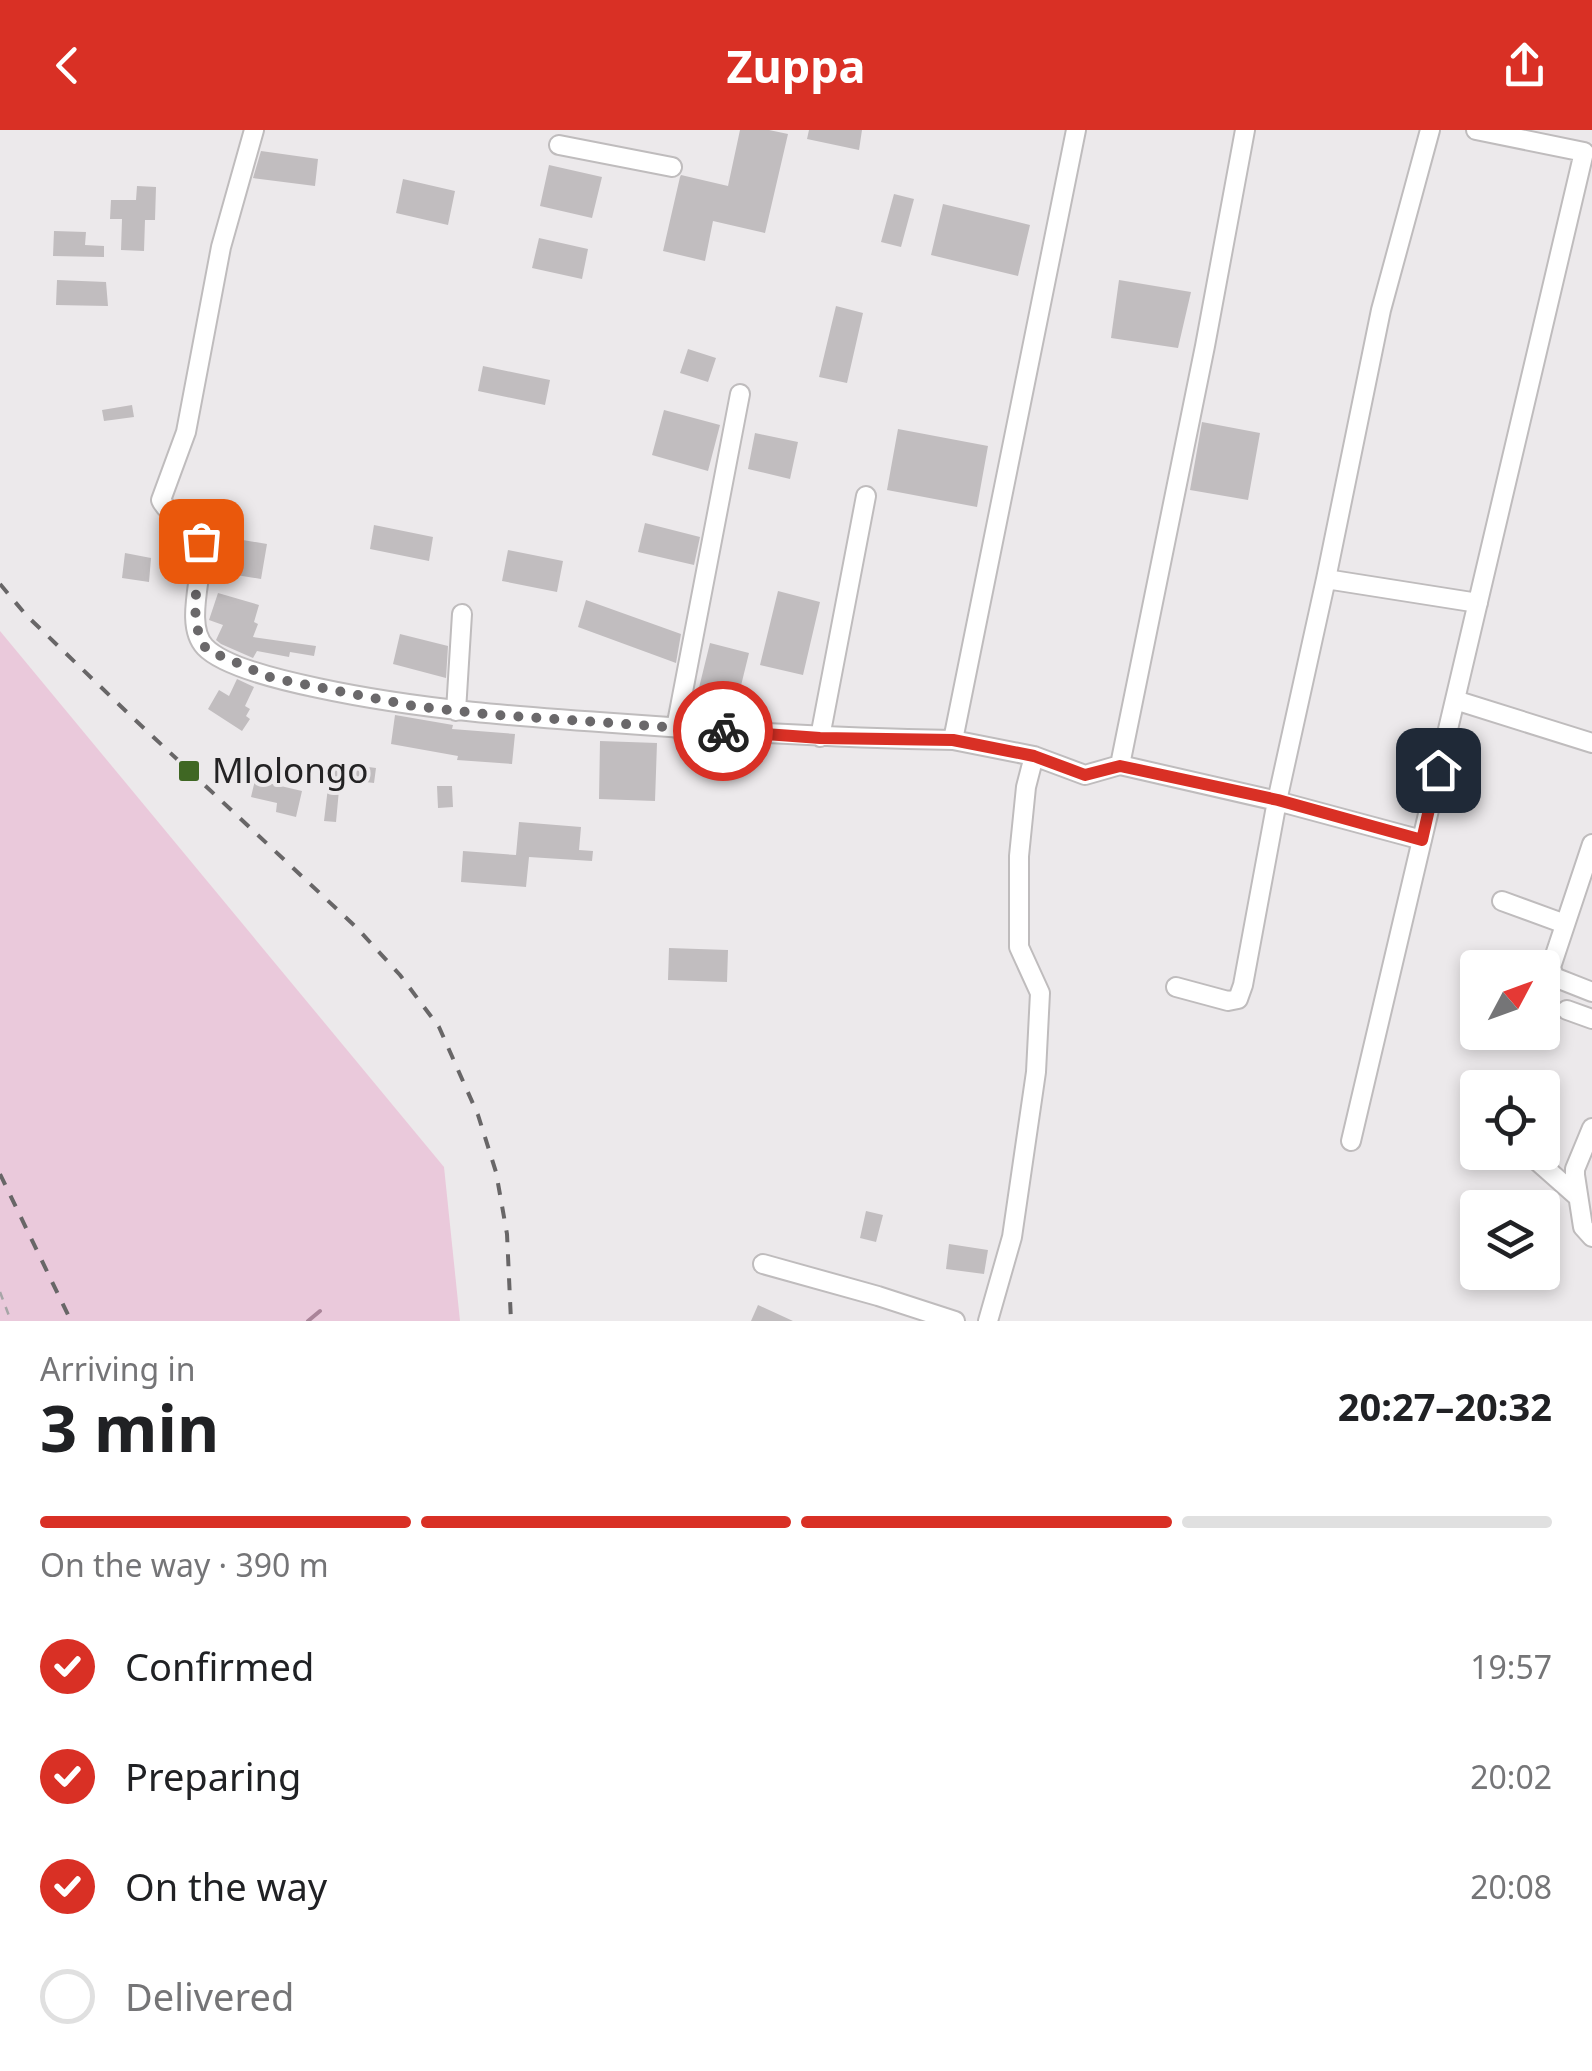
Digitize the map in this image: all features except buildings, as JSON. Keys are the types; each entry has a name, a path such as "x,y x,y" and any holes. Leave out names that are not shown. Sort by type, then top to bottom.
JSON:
{"street":[{"path":"254,130 221,248 186,432 161,500 201,541 197,630 207,650 272,678 456,712 820,738 953,740 1034,756 1085,775 1120,766 1278,800 1422,840"},
{"path":"953,740 1076,130"},
{"path":"1120,766 1245,130"},
{"path":"1176,986 1228,1001 1238,998 1242,985 1381,310 1430,130"},
{"path":"1350,1141 1584,152 1476,130"},
{"path":"559,145 672,167"},
{"path":"676,728 740,394"},
{"path":"820,738 866,496"},
{"path":"1326,579 1478,603"},
{"path":"456,712 462,614"},
{"path":"1454,700 1592,744"},
{"path":"988,1321 1012,1238 1036,1072 1040,993 1019,947 1019,856 1026,787 1034,756"},
{"path":"1592,844 1551,967 1554,977 1592,992"},
{"path":"1502,901 1565,924"},
{"path":"1567,1010 1592,1020"},
{"path":"1592,1128 1575,1168 1583,1227 1592,1237"},
{"path":"1547,1170 1578,1197"},
{"path":"763,1264 955,1321"}],"path":[{"path":"0,1292 11,1321"}],"shaded area":[{"path":"0,631 444,1167 460,1321 0,1321"}],"waterway":[{"path":"308,1321 320,1311"}],"railway":[{"path":"0,584 26,615 357,928 400,975 439,1027 478,1115 496,1172 507,1234 511,1321"},
{"path":"0,1174 71,1321"}],"way so far":[{"path":"201,541 197,594 197,630 201,641 207,650 272,678 413,706 723,731"}],"place":[{"name":"Mlolongo","path":"189,771"}],"route":[{"path":"723,731 820,738 953,740 1034,756 1085,775 1120,766 1278,800 1422,840 1438,770"}]}
